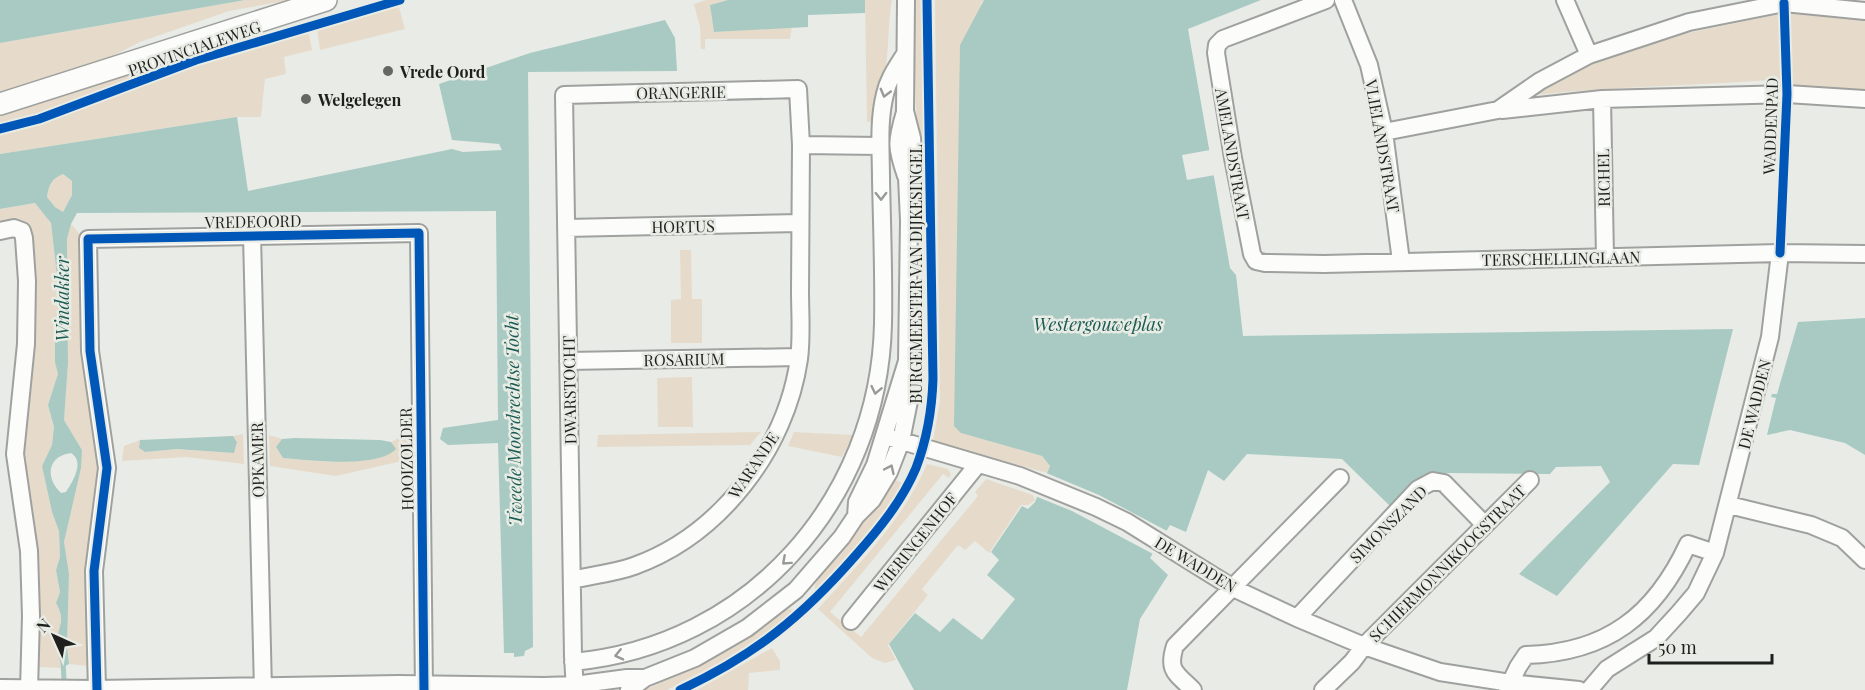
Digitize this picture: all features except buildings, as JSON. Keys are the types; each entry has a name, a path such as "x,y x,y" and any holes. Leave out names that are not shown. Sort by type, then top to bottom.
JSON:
{"main road":[{"name":"PROVINCIALEWEG","path":"0,105 326,0"}],"street":[{"name":"BURGEMEESTER VAN DIJKESINGEL","path":"629,690 645,678 695,658 747,628 796,590 842,537 855,516 857,502 875,465 893,439 908,361 907,177 913,152 905,111 906,0"},
{"name":"AMELANDSTRAAT","path":"1256,261 1252,254 1233,158 1216,52 1217,45 1223,39 1326,0"},
{"name":"VLIELANDSTRAAT","path":"1343,0 1369,65 1384,132 1401,261"},
{"path":"1565,0 1589,55"},
{"path":"1498,110 1540,81 1589,55 1689,22 1784,2 1865,11"},
{"name":"BURGEMEESTER VAN DIJKESINGEL","path":"573,662 602,659 660,644 716,616 737,602 793,554 814,529 846,475 864,432 878,384 883,325 880,119 889,80 905,54"},
{"name":"ORANGERIE","path":"564,95 798,89"},
{"name":"WARANDE","path":"572,580 634,566 689,539 737,495 768,449 778,428 792,394 799,357 801,145 798,89"},
{"path":"1384,132 1498,110 1602,99 1787,94 1865,99"},
{"name":"DWARSTOCHT","path":"564,95 575,687"},
{"name":"RICHEL","path":"1602,99 1605,257"},
{"path":"801,145 880,146"},
{"name":"HORTUS","path":"566,228 800,224"},
{"path":"0,231 14,228 22,231 27,281 26,344 15,454 29,551 31,616 29,689"},
{"name":"VREDEOORD","path":"97,690 94,572 107,468 90,351 88,239 419,233"},
{"name":"HOOIZOLDER","path":"419,233 424,687"},
{"name":"OPKAMER","path":"252,236 263,688"},
{"name":"TERSCHELLINGLAAN","path":"1256,261 1324,264 1780,253 1865,254"},
{"name":"DE WADDEN","path":"1589,690 1607,669 1656,638 1679,613 1696,593 1715,553 1770,337 1780,253"},
{"name":"ROSARIUM","path":"568,361 799,357"},
{"name":"DE WADDEN","path":"893,439 1039,483 1106,512 1162,543 1233,588 1364,646 1440,672 1509,687 1579,690"},
{"name":"WIERINGENHOF","path":"851,621 978,464"},
{"path":"1192,690 1173,670 1170,660 1175,646 1340,478"},
{"name":"SCHIERMONNIKOOGSTRAAT","path":"1323,690 1530,480"},
{"name":"SIMONSZAND","path":"1297,618 1418,489 1433,481 1444,483 1485,525"},
{"path":"1729,505 1811,525 1842,538 1865,560"},
{"path":"1509,687 1526,656 1569,651 1626,627 1664,588 1688,544 1715,553"},
{"name":"BURGEMEESTER VAN DIJKESINGEL","path":"0,688 97,690 575,687 627,678 645,678"}],"shaded area":[{"path":"245,0 290,0 229,11 140,42 107,59 0,95 0,43"},
{"path":"706,0 728,0 710,5 714,32 792,27 790,39 705,39 705,49 701,49 700,27 694,4"},
{"path":"865,0 892,0 886,66 875,122 867,122"},
{"path":"916,0 922,0 924,125 923,133 917,135 914,58"},
{"path":"935,0 984,0 981,3 961,433 1042,456 1050,466 1047,473 933,441 940,401"},
{"path":"398,4 405,29 320,50 317,28"},
{"path":"1790,11 1865,16 1865,96 1791,87 1787,16"},
{"path":"1779,14 1784,79 1535,95 1583,67 1664,38"},
{"path":"308,30 312,50 284,57 286,74 265,79 261,117 237,117 0,154 0,134 41,122 128,88 196,65"},
{"path":"138,71 141,75 75,101 0,126 0,114"},
{"path":"63,174 72,181 72,195 63,212 55,207 47,197 51,183"},
{"path":"35,203 51,223 60,303 55,325 55,362 59,374 48,405 54,427 52,445 42,466 52,512 59,531 60,557 56,570 60,592 56,603 61,615 57,644 62,668 39,667 39,593 19,452 29,231 0,224 0,209"},
{"path":"71,224 85,240 103,471 90,666 69,664 67,646 69,574 64,543 82,450 64,420 68,363 67,239"},
{"path":"680,250 691,250 692,299 702,299 702,343 671,343 671,300 681,299"},
{"path":"692,377 693,427 658,427 657,378"},
{"path":"761,432 750,445 597,447 598,435"},
{"path":"794,432 853,435 842,457 788,446"},
{"path":"409,433 411,459 336,476 270,466 269,435 282,439 276,447 283,458 334,462 375,459 395,449 391,442"},
{"path":"243,434 244,464 186,457 122,461 124,446 140,440 139,448 145,452 177,449 234,453 237,442 233,436"},
{"path":"927,464 948,469 951,474 949,478 943,474 830,612 861,637 978,496 975,492 986,479 1033,495 1035,500 1029,505 1021,505 989,553 975,541 965,550 958,545 922,589 928,595 888,645 896,660 885,663 872,658 818,609 879,541 905,505"},
{"path":"893,479 904,484 862,540 815,593 815,585 819,577"},
{"path":"787,609 797,610 764,637 728,659 667,690 645,690 716,656 745,639"},
{"path":"772,648 780,661 780,670 749,673 748,690 697,690"}],"water":[{"path":"0,0 245,0 0,43"},
{"path":"728,0 865,0 865,13 808,15 808,27 714,32 710,5"},
{"name":"Westergouweplas","path":"984,0 1261,0 1188,29 1230,268 1236,275 1243,336 1733,329 1699,465 1673,464 1557,596 1519,574 1610,482 1601,466 1556,467 1550,474 1449,473 1419,480 1391,507 1342,459 1247,454 1224,481 1208,470 1186,532 1170,525 1150,558 1168,575 1140,619 1127,690 914,690 889,644 915,613 940,632 953,618 982,640 1015,599 987,575 999,560 991,552 1022,506 1028,509 1035,502 1050,466 1042,456 961,433 954,426 960,45"},
{"name":"Tweede Moordrechtse Tocht","path":"665,20 675,38 677,71 528,72 533,647 525,651 524,656 514,657 514,653 504,653 498,443 448,445 440,439 443,428 498,420 496,211 77,213 67,239 68,363 64,420 82,450 81,468 64,542 69,574 67,646 69,664 62,668 57,644 61,615 56,603 60,592 56,570 60,557 59,531 52,512 42,466 52,445 54,427 48,405 58,374 55,362 55,325 60,303 51,223 35,203 0,209 0,154 237,117 248,191 452,149 463,152 502,150 499,144 452,140 439,84 530,53","holes":["63,174 72,181 72,195 63,212 55,207 47,197 51,183","71,453 77,461 76,472 66,492 61,493 52,481 51,469 57,458"]},
{"path":"1865,318 1865,455 1845,443 1790,430 1767,435 1776,398 1771,397 1772,394 1777,394 1798,322"},
{"path":"233,436 237,442 234,453 177,449 145,452 139,448 140,440"},
{"path":"282,439 380,440 391,442 396,449 387,455 359,461 283,458 276,447"}],"pier":[{"path":"1210,150 1215,175 1187,180 1182,155"},
{"path":"1044,472 1099,495 1169,532 1155,555 1072,511 1035,496"}],"waterway":[{"name":"Windakker","path":"63,661 64,680"}],"cycle path":[{"path":"0,129 39,119 196,60 400,0"},
{"path":"680,690 732,663 776,633 796,616 836,577 881,525 904,492 916,468 928,424 933,379 927,0"},
{"name":"WADDENPAD","path":"1780,253 1787,94 1784,3"},
{"path":"97,690 94,571 107,468 90,351 88,239 419,233 424,690"}],"place":[{"name":"Vrede Oord","path":"388,71"},
{"name":"Welgelegen","path":"306,99"}]}
